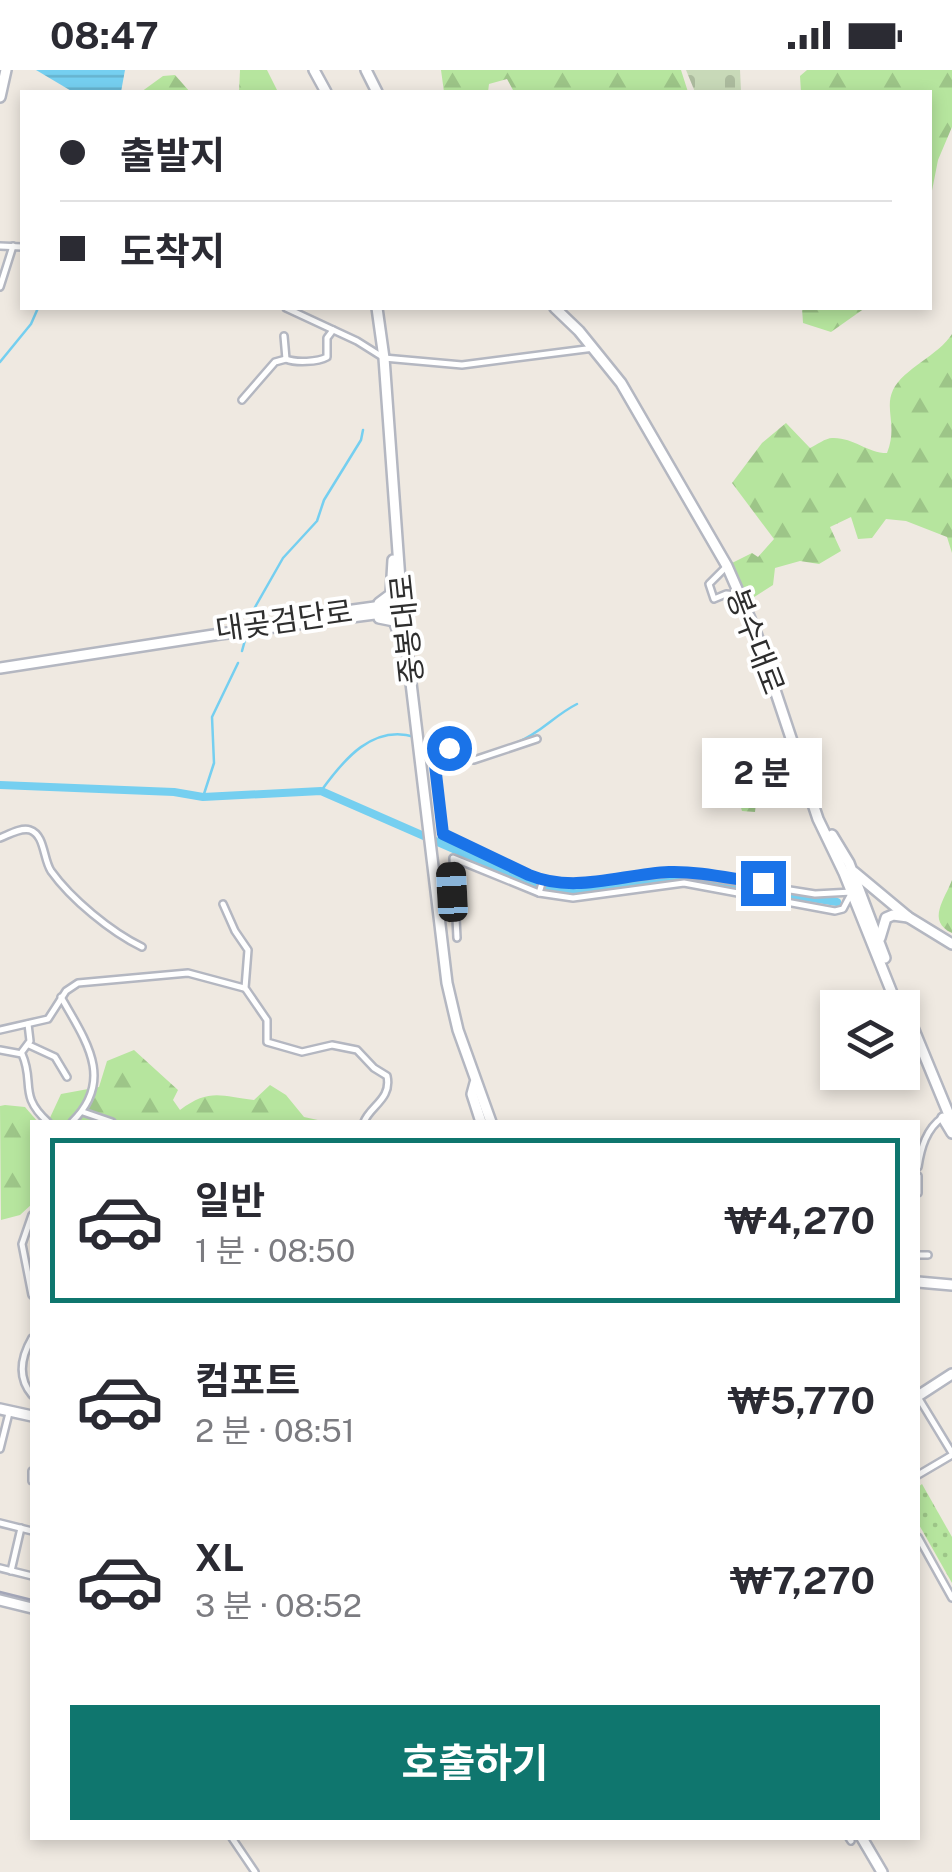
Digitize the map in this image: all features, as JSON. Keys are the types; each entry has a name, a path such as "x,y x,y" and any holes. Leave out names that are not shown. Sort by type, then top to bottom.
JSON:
{"main road":[{"path":"0,98 6,70"},
{"name":"중봉대로","path":"377,310 402,608 417,724 426,746 428,820 447,983 490,1120"},
{"name":"봉수대로","path":"556,310 621,382 727,566 755,630 818,820 880,946 949,1119"},
{"path":"353,613 385,600 390,594 396,532"},
{"name":"대곶검단로","path":"0,666 402,608"},
{"path":"353,613 394,622 409,668"},
{"path":"808,788 851,869"},
{"path":"831,846 851,869 908,917 952,944"},
{"name":"봉수대로","path":"851,869 892,990"},
{"path":"880,946 886,918 908,917"},
{"path":"920,1057 949,1119 952,1136"},
{"path":"475,1080 472,1094 480,1120"},
{"path":"920,1282 952,1285"},
{"path":"920,1396 952,1374"},
{"path":"5,1410 30,1416"},
{"path":"0,1600 30,1608"},
{"path":"855,1840 882,1872"}],"street":[{"path":"0,287 13,246"},
{"path":"7,265 0,247 20,247"},
{"path":"290,310 358,341 384,358 462,365 594,348"},
{"path":"286,358 293,362 326,358 327,338 332,330"},
{"path":"284,336 286,358"},
{"path":"242,400 272,365 286,358"},
{"path":"727,566 708,584 709,588 714,599 726,594 740,595"},
{"path":"537,738 474,760 452,749 426,746 443,834 543,881 582,883 677,872 815,894 852,892"},
{"path":"0,838 22,829 32,830 40,838 50,870 85,908 142,947"},
{"path":"457,938 452,858 539,893 573,898 684,883 835,912 843,909 852,892"},
{"path":"539,893 543,881"},
{"path":"223,904 234,932 248,950 245,988 267,1020 269,1044 302,1052 332,1044 357,1050 387,1076 385,1094 366,1120"},
{"path":"0,1030 48,1019 61,997 76,984 188,973 245,988"},
{"path":"61,997 86,1041 95,1072 89,1104 74,1120"},
{"path":"22,1053 29,1045 28,1024"},
{"path":"29,1045 54,1057 67,1077"},
{"path":"0,1050 22,1053"},
{"path":"22,1053 27,1068 27,1094 46,1120"},
{"path":"83,1112 106,1120"},
{"path":"920,1146 937,1120 949,1119"},
{"path":"30,1220 23,1236 30,1286"},
{"path":"24,1257 30,1255"},
{"path":"920,1255 928,1255"},
{"path":"30,1343 22,1364 30,1392"},
{"path":"920,1400 952,1454 920,1474"},
{"path":"0,1449 5,1410"},
{"path":"0,1523 30,1530"},
{"path":"11,1571 21,1528"},
{"path":"920,1542 952,1598"},
{"path":"0,1568 30,1576"},
{"path":"233,1840 255,1872"}],"green space":[{"path":"240,70 267,70 277,90 239,90"},
{"path":"441,70 681,70 687,90 513,90 507,79 489,84 488,90 444,90"},
{"path":"686,70 740,70 741,90 694,90"},
{"path":"807,70 952,70 952,127 938,160 932,191 932,90 801,90 800,76"},
{"path":"175,75 188,90 144,90 163,76"},
{"path":"802,310 862,310 831,332 803,323"},
{"path":"952,334 952,553 947,537 906,521 886,519 872,538 858,539 851,517 830,527 841,551 819,564 800,561 775,568 773,585 748,601 732,563 752,553 758,557 774,539 732,483 762,443 786,423 810,448 827,439 840,438 887,453 893,390"},
{"path":"770,747 786,754 782,773 757,794 755,812 742,811 738,798 739,755 748,753 752,769 756,770"},
{"path":"952,880 952,933 944,928 939,916"},
{"path":"134,1050 178,1090 173,1100 180,1110 207,1096 254,1100 270,1085 286,1095 304,1117 318,1120 49,1120 61,1094 99,1087 107,1061"},
{"path":"0,1106 25,1107 36,1120 30,1120 30,1206 20,1215 1,1220"},
{"path":"920,1486 952,1537 952,1583 920,1527"}],"water":[{"path":"36,70 125,70 121,90 70,90"}],"waterway":[{"path":"0,362 31,324 37,310"},
{"path":"249,625 283,558 317,521 324,500 361,440 363,430"},
{"path":"242,651 247,633"},
{"path":"203,797 214,763 212,717 238,663"},
{"path":"516,743 577,704"},
{"path":"321,791 350,756 373,740 386,735 415,737"},
{"path":"422,739 466,754"},
{"path":"473,757 490,752"},
{"path":"0,785 174,792 203,797 321,791 536,885 571,892 684,878 837,902"}],"tram line":[{"path":"0,1592 30,1600"}],"route":[{"path":"449,748 433,748 443,834 529,875 561,883 582,883 677,872 763,883"}]}
